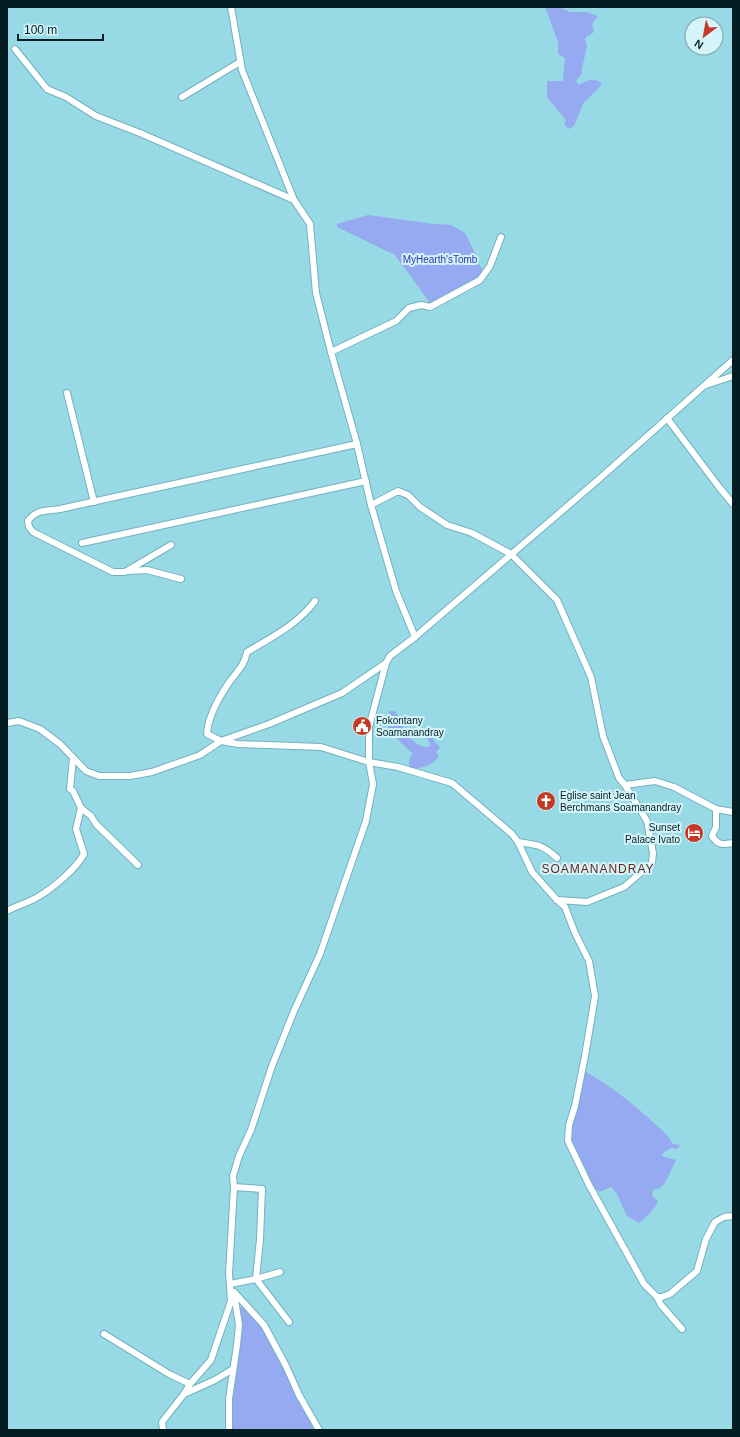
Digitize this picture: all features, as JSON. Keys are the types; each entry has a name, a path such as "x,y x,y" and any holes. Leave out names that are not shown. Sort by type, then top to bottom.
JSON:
{"street":[{"path":"231,7 240,62 294,200 310,224 316,293 357,444 371,505 396,591 415,637"},
{"path":"15,49 47,89 66,97 96,116 140,133 294,200"},
{"path":"182,97 240,62"},
{"path":"331,352 396,321 409,308 421,305 430,307 480,280 490,266 501,237"},
{"path":"163,1430 162,1422 190,1384 211,1360 231,1301 229,1274 234,1187 233,1176 239,1156 251,1130 272,1066 294,1011 320,954 366,821 374,784 369,762 369,727 386,663 390,656 415,637 599,479 733,360"},
{"path":"704,386 733,376"},
{"path":"67,393 94,502"},
{"path":"667,418 733,504"},
{"path":"181,579 147,570 113,572 33,532 29,527 28,520 33,514 357,444"},
{"path":"82,543 366,481"},
{"path":"371,505 398,491 408,495 420,507 447,525 472,533 511,554 557,600 591,677 603,736 620,778 647,821 653,853 652,862 624,886 587,902 557,900"},
{"path":"125,572 171,545"},
{"path":"315,601 293,624 247,652 245,661 228,685 208,723 207,734 221,741 238,744 321,747 369,762 398,767 452,783 512,834 518,842 532,872 565,907 588,961 595,996 575,1106 569,1125 568,1141 589,1185 644,1284 657,1297 661,1305 682,1329"},
{"path":"7,723 19,721 40,729 60,744 86,771 99,776 130,776 152,772 200,755 221,741 269,724 342,693 386,663"},
{"path":"73,758 70,789 81,808 91,816 96,824 138,865"},
{"path":"625,785 655,781 674,786 716,809 733,812"},
{"path":"7,911 36,898 58,882 81,860 84,854 76,829 81,808"},
{"path":"716,809 716,827 712,836 716,842 724,845 733,844"},
{"path":"518,842 547,848 557,858"},
{"path":"234,1187 262,1189 260,1239 256,1279 290,1322"},
{"path":"657,1297 670,1294 697,1271 706,1239 715,1222 724,1217 733,1216"},
{"path":"230,1284 256,1279 280,1272"},
{"path":"230,1284 234,1292 264,1325 286,1366 299,1395 319,1430"},
{"path":"228,1430 229,1399 239,1325 234,1292"},
{"path":"104,1334 169,1374 190,1384"},
{"path":"184,1394 215,1380 233,1369"}],"green space":[{"path":"545,7 559,7 570,12 586,12 598,16 592,24 594,32 585,38 587,46 581,75 576,81 579,85 590,80 595,80 602,83 598,89 584,102 574,126 569,129 564,124 566,120 547,97 547,81 563,81 565,58 558,54 558,42"},
{"name":"MyHearth'sTomb","path":"368,215 451,225 465,233 476,255 475,259 483,270 479,278 430,303 395,255 337,227 337,224"},
{"path":"390,711 394,711 404,729 416,743 428,747 431,745 422,729 426,728 429,731 435,743 440,747 436,752 439,756 433,762 421,768 409,767 409,761 413,754 393,733 391,733 386,719"},
{"path":"584,1071 622,1096 670,1138 673,1144 680,1145 677,1149 671,1148 664,1152 662,1156 676,1160 665,1183 660,1188 653,1190 652,1196 658,1201 650,1213 639,1223 627,1216 617,1194 611,1187 600,1192 595,1188 571,1143 572,1120"},
{"path":"239,1306 257,1321 265,1332 296,1393 318,1430 229,1430"}],"place":[{"name":"Fokontany Soamanandray","path":"362,726"},
{"name":"Eglise saint Jean Berchmans Soamanandray","path":"546,801"},
{"name":"Sunset Palace Ivato","path":"694,833"}],"district":[{"name":"SOAMANANDRAY","path":"598,869"}]}
